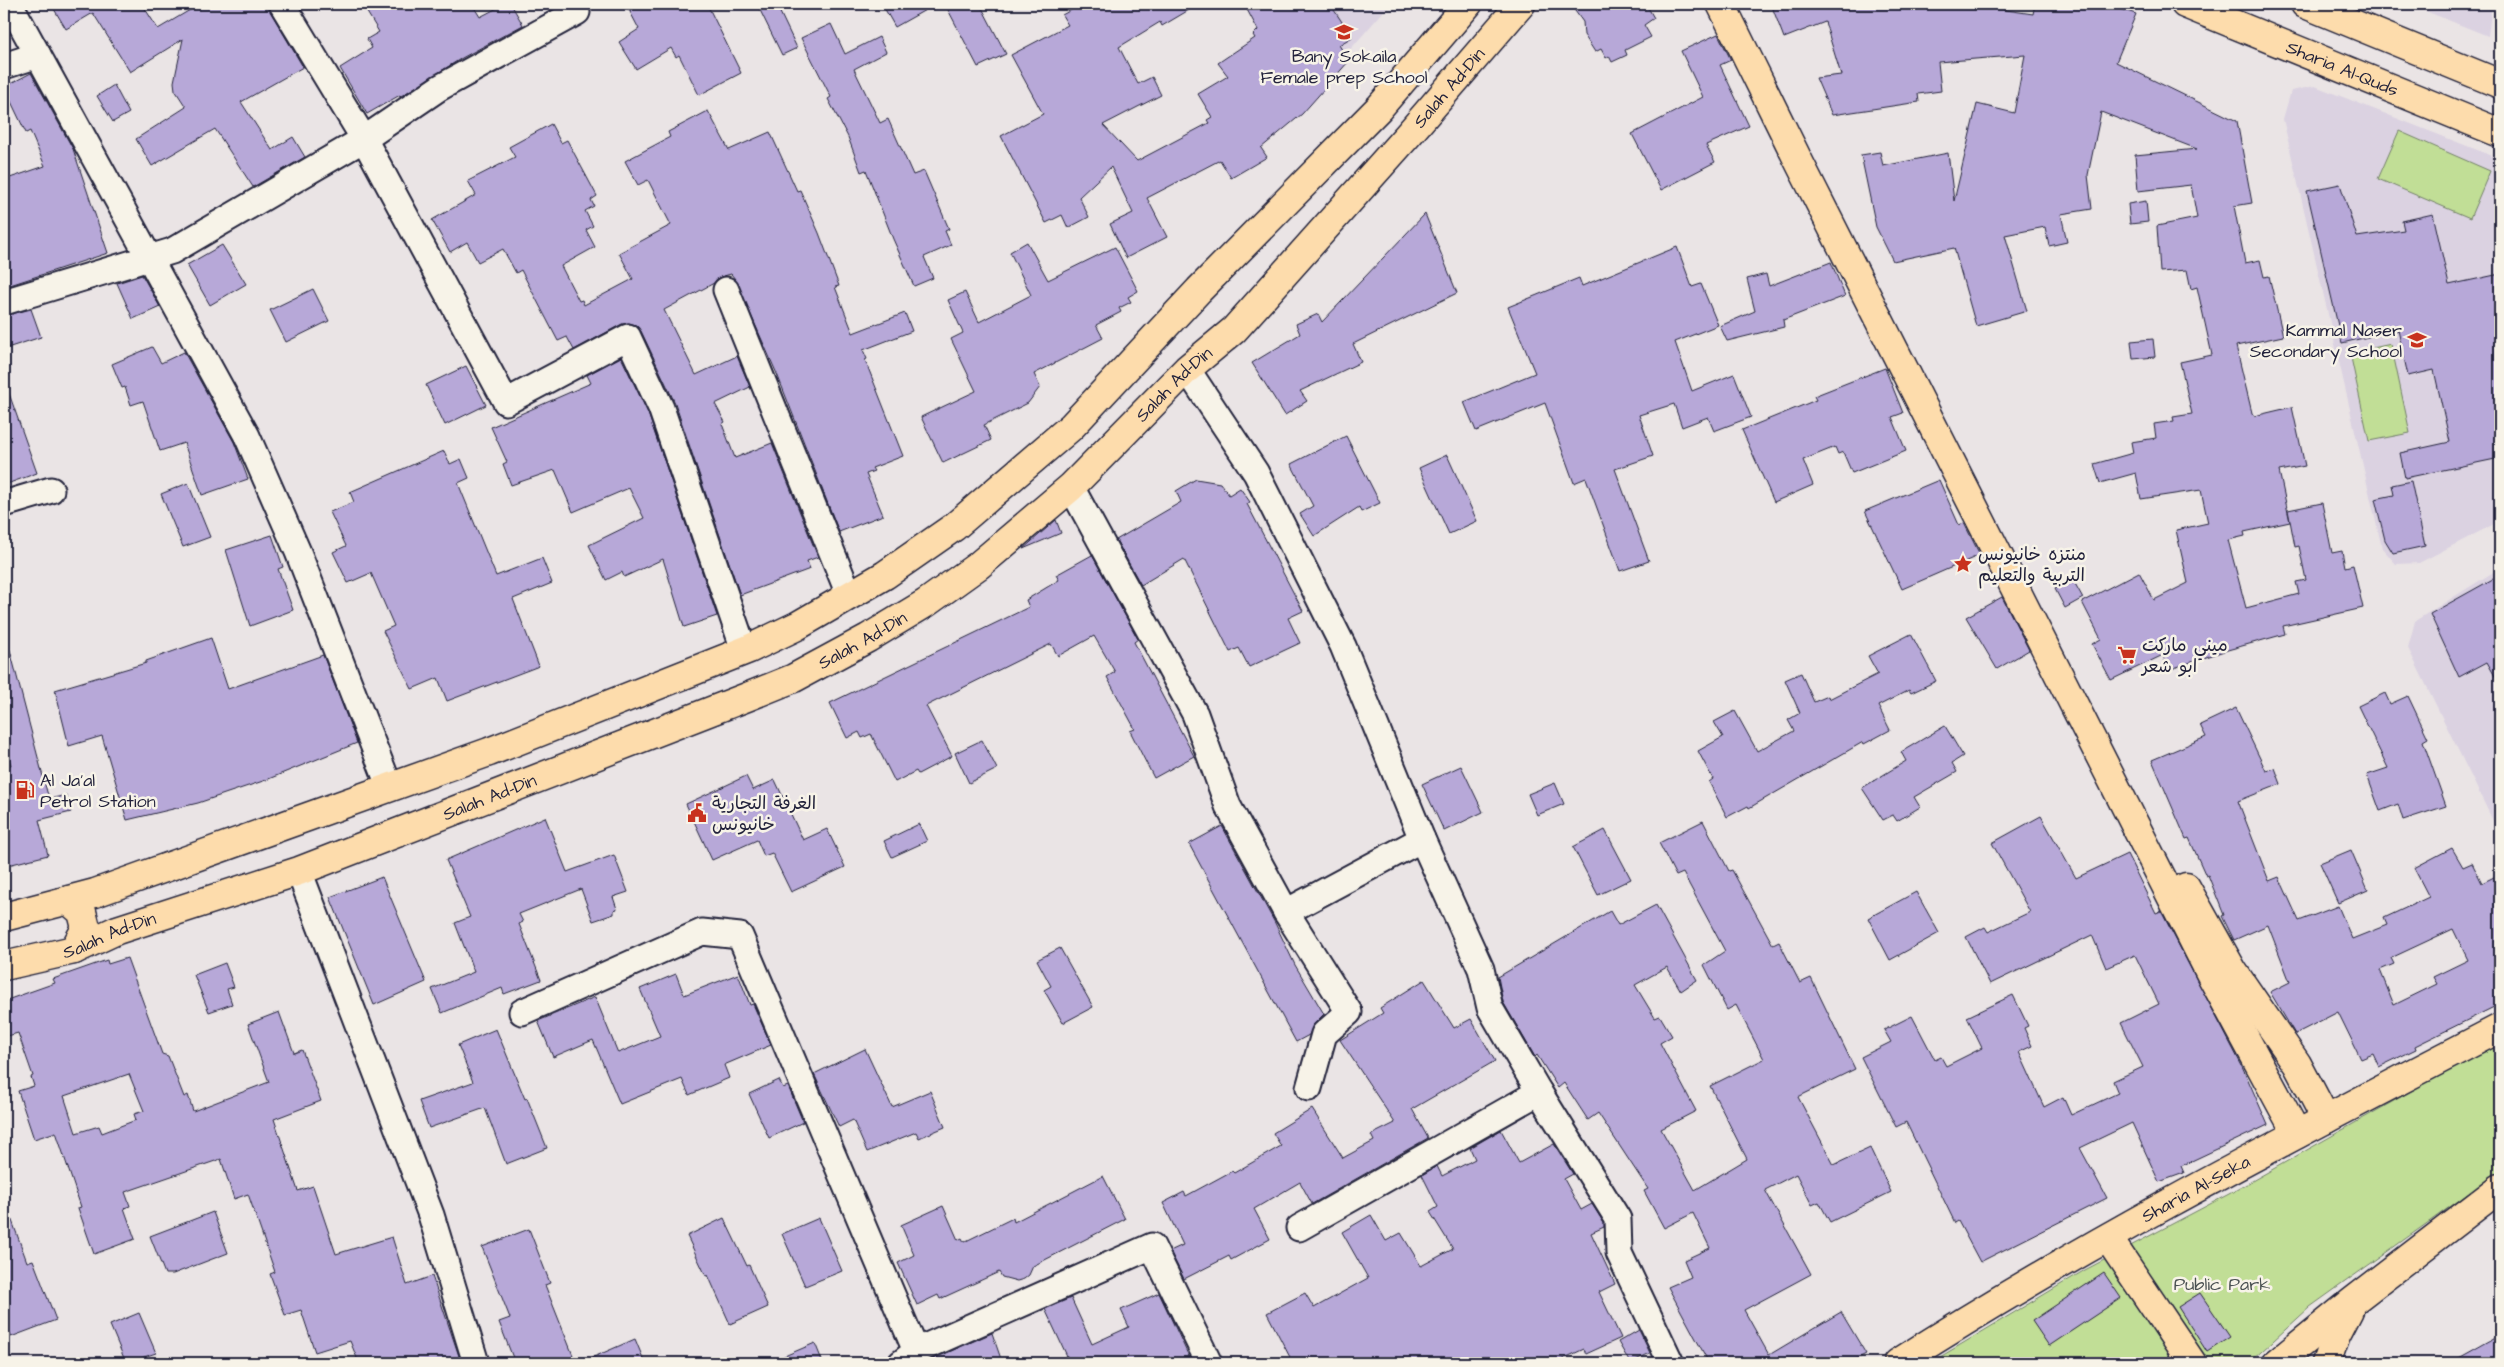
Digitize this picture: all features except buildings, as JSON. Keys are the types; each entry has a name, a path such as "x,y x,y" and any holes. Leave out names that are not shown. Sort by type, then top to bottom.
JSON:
{"main road":[{"path":"4,918 69,900 508,745 749,648 797,626 844,600 954,527 1071,427 1198,290 1379,108 1468,4"},
{"name":"Salah Ad-Din","path":"4,966 74,950 117,930 299,871 794,678 868,638 926,603 979,565 1071,487 1187,369 1234,330 1408,135 1521,4"},
{"path":"1721,4 1809,182 2211,975 2298,1134"},
{"path":"1740,4 1803,137 2147,817 2233,971 2297,1064 2326,1119"},
{"name":"Sharia Al-Quds","path":"2185,4 2500,132"},
{"path":"2305,4 2500,84"},
{"path":"69,900 82,912 86,928 74,950"},
{"name":"Sharia Al-Seka","path":"1898,1363 1974,1314 2108,1238 2326,1119 2500,1028"},
{"path":"2277,1363 2353,1301 2500,1188"},
{"path":"2108,1238 2192,1363"},
{"path":"2326,1363 2336,1335 2353,1301"}],"street":[{"path":"10,4 150,256 247,436 298,552 390,788"},
{"path":"282,4 364,139 506,402 628,336 661,408 742,644"},
{"path":"4,302 150,256 172,251 364,139 439,88 577,12 573,4"},
{"path":"4,66 38,55"},
{"path":"726,290 848,592"},
{"path":"1187,369 1256,472 1343,646 1422,839 1481,969 1490,1008 1539,1092 1618,1219 1619,1253 1671,1363"},
{"path":"1071,487 1195,714 1228,806 1286,912 1349,1012 1324,1034 1308,1088"},
{"path":"4,504 50,490"},
{"path":"1286,912 1422,839"},
{"path":"299,871 431,1215 476,1363"},
{"path":"522,1012 702,932 740,936 909,1357 1152,1246 1209,1363"},
{"path":"1299,1228 1539,1092"}],"shaded area":[{"name":"Bany Sokaila Female prep School","path":"1305,4 1390,4 1340,61"},
{"path":"2408,4 2492,4 2488,36"},
{"name":"Kammal Naser Secondary School","path":"2315,86 2500,159 2500,521 2419,563 2396,564 2382,548 2283,119 2291,91"},
{"path":"2500,568 2500,835 2408,648 2415,621"}],"green space":[{"path":"2399,131 2490,171 2470,218 2378,179"},
{"path":"2391,344 2410,433 2369,441 2350,353"},
{"name":"Public Park","path":"2500,1041 2500,1171 2310,1307 2249,1363 1930,1363 2085,1270 2229,1194"}],"place":[{"name":"Bany Sokaila Female prep School","path":"1344,32"},
{"name":"Kammal Naser Secondary School","path":"2417,340"},
{"name":"منتزه خانيونس التربية والتعليم","path":"1963,564"},
{"name":"ميني ماركت ابو شعر","path":"2127,655"},
{"name":"Al Ja'al Petrol Station","path":"25,790"},
{"name":"الغرفة التجارية خانيونس","path":"697,813"}]}
